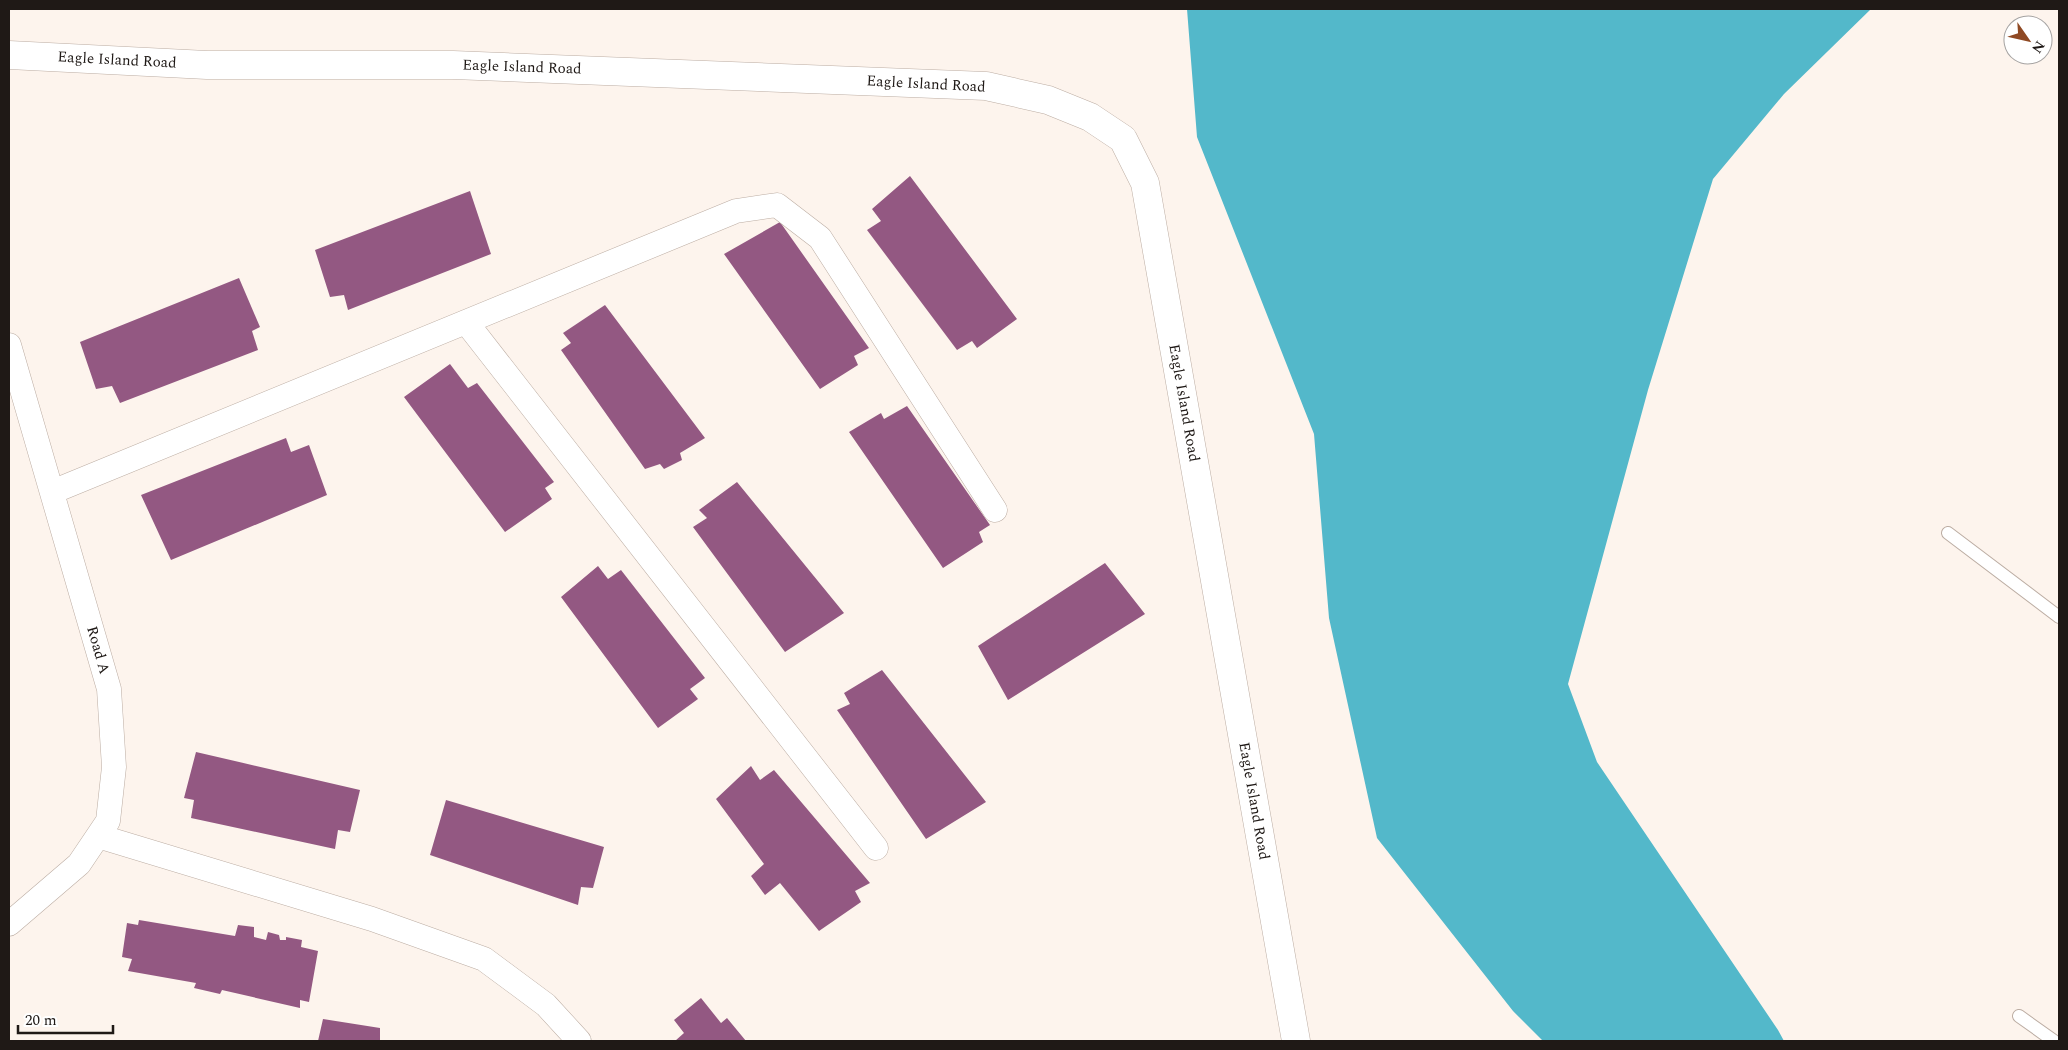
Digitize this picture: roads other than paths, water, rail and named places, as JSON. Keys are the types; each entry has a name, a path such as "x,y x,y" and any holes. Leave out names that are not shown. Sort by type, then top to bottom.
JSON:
{"street":[{"name":"Eagle Island Road","path":"9,55 207,65 453,64 986,86 1048,100 1090,117 1123,139 1145,183 1296,1041"},
{"path":"52,492 736,211 777,205 820,238 995,510"},
{"path":"466,322 876,848"},
{"name":"Road A","path":"9,345 109,690 114,768 108,821 98,836 79,864 9,924"},
{"path":"98,836 372,919 484,959 546,1006 579,1041"}],"lane":[{"path":"1948,533 2059,617"},
{"path":"2019,1016 2054,1041"}],"water":[{"path":"1187,9 1871,9 1784,94 1713,179 1648,390 1568,684 1597,762 1784,1041 1543,1041 1513,1011 1377,838 1329,618 1314,434 1197,137"}]}
